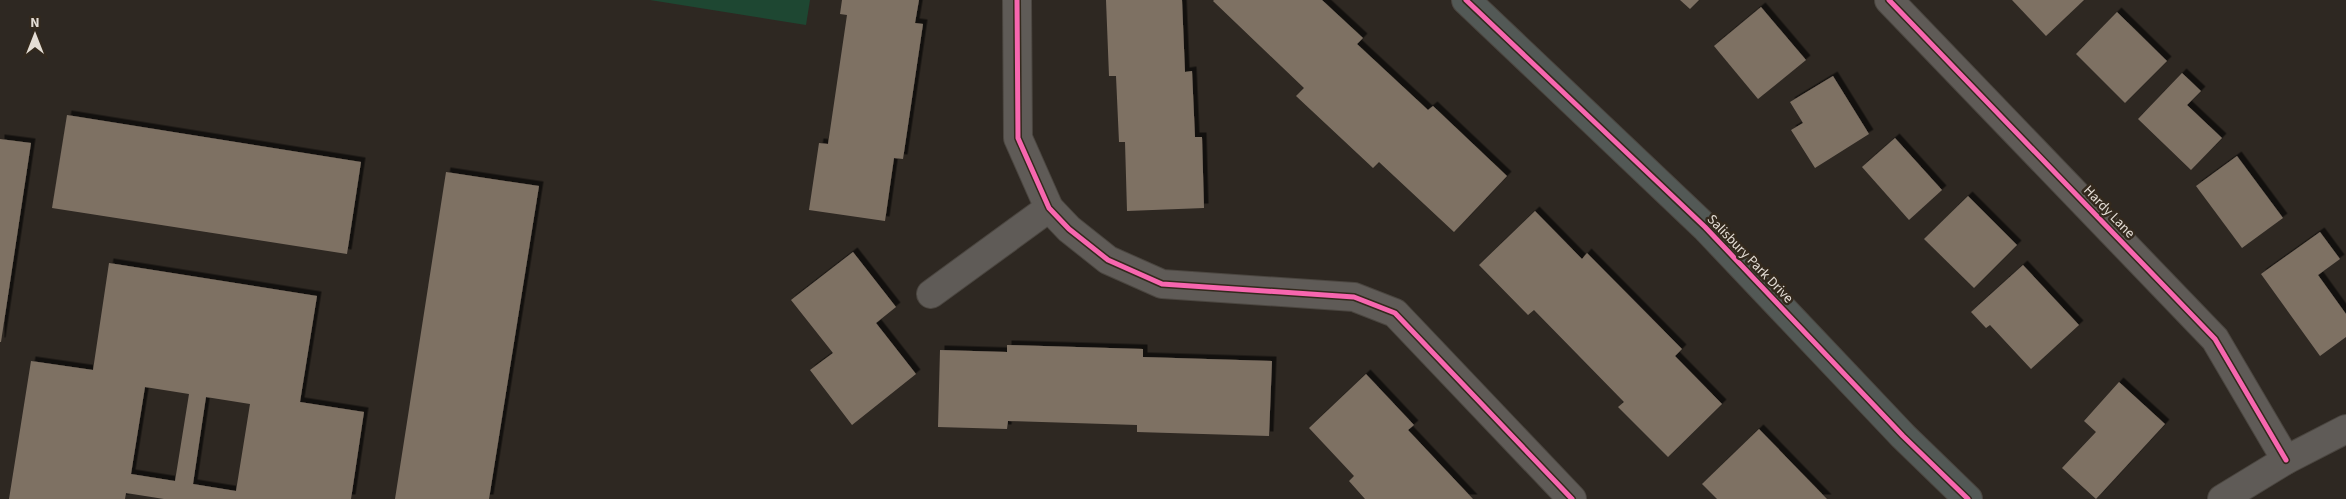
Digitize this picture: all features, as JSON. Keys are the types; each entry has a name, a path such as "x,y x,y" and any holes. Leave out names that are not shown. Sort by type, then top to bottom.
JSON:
{"main road":[{"name":"Salisbury Park Drive","path":"1466,0 1704,227 1903,436 1968,499"}],"street":[{"path":"1016,0 1018,138 1049,208 1069,229 1108,260 1162,284 1354,298 1395,314 1572,499"},
{"name":"Hardy Lane","path":"1888,0 2215,339 2286,460"},
{"path":"931,294 1049,208"},
{"path":"2222,499 2286,460 2346,429"}],"green space":[{"path":"650,0 810,0 806,25"}],"building":[{"path":"842,0 919,0 915,23 923,24 903,159 894,158 885,221 809,210 819,143 828,144 847,15 840,14"},
{"path":"1106,0 1182,0 1185,72 1192,71 1195,137 1202,137 1204,208 1127,211 1125,142 1119,142 1116,76 1109,76"},
{"path":"1214,0 1322,0 1363,38 1357,44 1428,110 1433,106 1507,176 1454,232 1379,162 1373,168 1296,96 1304,88"},
{"path":"1680,0 1699,0 1690,9"},
{"path":"2012,0 2084,0 2046,36"},
{"path":"1761,7 1806,60 1758,99 1714,46"},
{"path":"2117,12 2167,61 2125,103 2076,54"},
{"path":"2182,73 2201,91 2187,105 2222,138 2191,170 2138,119"},
{"path":"1833,76 1869,134 1815,168 1791,130 1803,123 1790,102"},
{"path":"67,115 361,162 347,254 52,208"},
{"path":"1895,138 1942,190 1909,220 1862,167"},
{"path":"0,139 31,143 1,342 0,342"},
{"path":"2237,156 2283,218 2242,248 2196,186"},
{"path":"446,172 539,186 489,499 395,499"},
{"path":"1968,196 2017,245 1974,288 1924,239"},
{"path":"1535,211 1582,259 1587,253 1682,349 1675,356 1722,404 1668,457 1618,407 1624,402 1534,310 1528,315 1479,265"},
{"path":"2320,232 2340,259 2318,275 2346,314 2346,337 2320,356 2261,274"},
{"path":"853,252 896,307 876,323 916,374 852,425 810,370 833,353 791,300"},
{"path":"109,263 317,296 300,402 364,412 351,499 164,499 126,493 125,499 9,499 31,361 93,370","holes":["145,387 189,394 175,481 131,474","206,397 250,404 236,491 193,484"]},
{"path":"2023,265 2079,325 2031,369 1990,325 1986,328 1971,312"},
{"path":"1007,345 1143,349 1143,357 1272,361 1269,436 1137,432 1137,425 1008,421 1007,429 938,427 940,350 1007,352"},
{"path":"1366,374 1414,425 1408,430 1473,499 1365,499 1349,481 1354,476 1309,428"},
{"path":"2119,382 2165,424 2096,499 2062,468 2096,432 2084,421"},
{"path":"1759,429 1827,499 1717,499 1702,484"}],"cycle path":[{"path":"1017,0 1018,138 1049,208 1069,229 1108,260 1162,284 1354,297 1395,313 1572,499"},
{"path":"1466,0 1705,227 1903,436 1968,499"},
{"path":"1889,0 2215,339 2286,460"}]}
